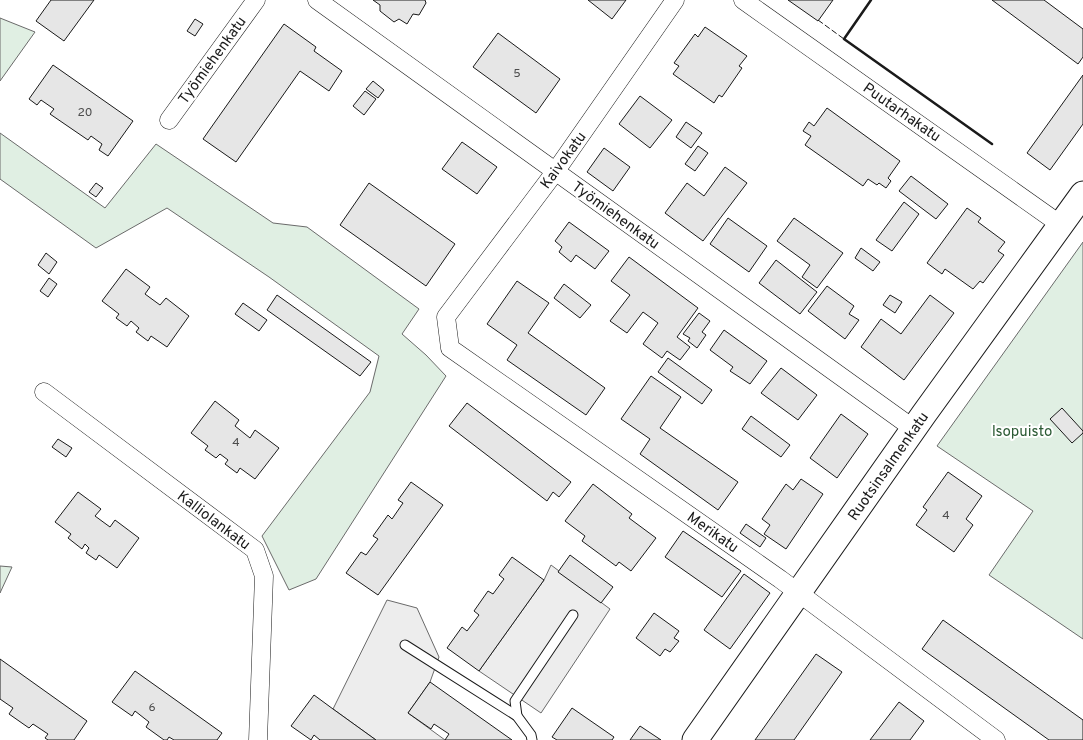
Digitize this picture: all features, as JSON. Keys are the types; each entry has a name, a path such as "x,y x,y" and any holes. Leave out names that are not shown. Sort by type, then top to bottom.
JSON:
{"street":[{"name":"Työmiehenkatu","path":"169,120 256,0"},
{"name":"Työmiehenkatu","path":"317,0 914,429"},
{"name":"Kaivokatu","path":"446,317 555,172 675,0"},
{"name":"Puutarhakatu","path":"743,0 1061,225"},
{"name":"Ruotsinsalmenkatu","path":"695,740 798,592 1083,194"},
{"name":"Merikatu","path":"446,317 450,348 798,592 996,740"},
{"name":"Kalliolankatu","path":"44,392 255,550 264,576 258,740"}],"lane":[{"path":"517,716 515,701 573,615"},
{"path":"405,645 517,716 531,734 532,740"}],"green space":[{"path":"0,18 35,32 0,81"},
{"path":"0,133 105,208 156,144 273,223 307,227 419,309 402,334 446,376 316,579 289,590 262,536 370,392 379,356 269,277 167,208 96,248 0,179"},
{"name":"Isopuisto","path":"1083,242 1083,639 989,575 1033,511 937,446"},
{"path":"0,566 12,567 0,593"}],"shaded area":[{"path":"551,565 610,609 541,713 479,671 544,580"},
{"path":"387,600 417,608 439,657 430,682 408,713 445,740 376,740 333,709"}],"building":[{"path":"51,0 94,0 64,41 36,21"},
{"path":"373,0 425,0 426,3 419,15 413,14 407,24 399,19 394,22 380,11 380,5"},
{"path":"588,0 626,0 612,19"},
{"path":"788,0 833,0 818,21"},
{"path":"992,0 1044,0 1083,29 1083,57 1078,64"},
{"path":"195,19 203,24 195,36 187,31"},
{"path":"284,24 316,47 314,51 342,71 329,91 300,71 236,162 203,139"},
{"path":"705,27 747,56 739,66 742,68 722,97 719,95 714,103 673,74 679,66 674,63 695,34 698,37"},
{"path":"498,33 560,79 536,113 473,67"},
{"path":"53,65 133,121 108,156 99,150 102,144 91,136 88,140 50,114 54,109 41,100 37,105 29,99"},
{"path":"1083,75 1083,124 1050,170 1027,153"},
{"path":"373,81 384,90 378,98 366,89"},
{"path":"365,91 376,99 364,115 353,106"},
{"path":"640,96 672,120 650,148 619,124"},
{"path":"827,108 900,161 888,178 891,181 886,188 868,179 863,186 805,145 811,136 803,131 809,122 814,126"},
{"path":"686,122 702,133 691,148 676,137"},
{"path":"462,142 497,167 477,194 442,169"},
{"path":"698,146 708,153 695,171 685,164"},
{"path":"604,148 630,167 613,191 587,172"},
{"path":"725,167 747,183 703,241 665,213 687,183 704,196"},
{"path":"911,176 948,204 936,219 899,191"},
{"path":"96,183 103,188 96,197 89,192"},
{"path":"369,183 455,244 426,286 340,225"},
{"path":"904,202 919,214 892,251 876,240"},
{"path":"967,208 981,218 978,222 1005,242 998,251 1004,255 983,283 980,281 973,289 945,269 942,274 927,263"},
{"path":"728,218 767,246 749,272 710,244"},
{"path":"794,218 843,253 817,288 802,277 810,265 777,241"},
{"path":"569,222 609,251 595,269 576,255 571,262 559,252 562,247 555,241"},
{"path":"861,248 880,262 873,271 855,258"},
{"path":"46,253 57,262 49,274 38,265"},
{"path":"629,257 698,308 677,337 690,347 680,360 667,351 662,358 643,344 658,323 643,312 627,333 610,321 630,295 611,281"},
{"path":"776,260 817,292 800,314 759,283"},
{"path":"126,269 150,287 145,294 160,305 166,298 189,316 167,347 151,336 148,341 136,332 139,328 131,321 127,326 116,318 119,314 102,301"},
{"path":"49,278 57,284 48,297 40,291"},
{"path":"517,281 549,303 528,333 605,388 586,415 507,360 517,345 487,324"},
{"path":"564,284 591,305 580,318 554,298"},
{"path":"827,286 854,306 849,314 859,320 845,339 808,311"},
{"path":"277,295 371,362 360,376 267,310"},
{"path":"890,295 902,302 895,313 883,305"},
{"path":"930,295 954,313 904,380 861,347 881,319 901,334"},
{"path":"243,303 267,320 259,331 235,314"},
{"path":"699,313 710,321 702,332 706,335 697,348 688,341 690,338 683,334"},
{"path":"724,330 767,361 750,384 730,371 733,367 710,350"},
{"path":"668,358 712,390 702,404 658,372"},
{"path":"781,368 817,395 798,420 761,393"},
{"path":"651,376 681,397 660,428 738,482 718,510 640,454 650,439 621,419"},
{"path":"215,401 239,420 235,426 250,438 255,430 279,448 255,479 240,468 237,473 225,464 228,460 220,454 216,458 205,450 208,446 191,433"},
{"path":"467,403 571,482 559,497 553,492 547,501 449,426"},
{"path":"1062,408 1083,431 1072,443 1050,419"},
{"path":"841,414 868,434 837,478 810,458"},
{"path":"751,416 790,445 781,457 742,429"},
{"path":"58,439 72,448 66,457 52,447"},
{"path":"948,472 982,496 966,519 973,525 954,552 916,525 927,510 923,507"},
{"path":"801,479 823,494 786,549 764,534 770,525 762,519 786,484 793,490"},
{"path":"411,482 443,505 378,595 346,573 361,552 366,555 378,539 373,536 388,515 392,519 403,503 398,500"},
{"path":"593,484 632,514 629,518 656,538 631,571 619,562 616,566 582,541 585,536 565,521"},
{"path":"78,492 101,509 95,516 110,527 115,520 139,538 117,568 99,555 96,560 86,553 89,548 85,544 82,549 68,538 71,534 55,522"},
{"path":"746,524 766,538 760,547 740,533"},
{"path":"683,531 741,571 722,597 665,557"},
{"path":"570,555 613,587 601,603 558,572"},
{"path":"512,557 544,580 479,671 447,648 462,627 467,631 479,615 474,611 488,591 493,594 504,579 499,575"},
{"path":"744,574 770,593 730,649 704,630"},
{"path":"654,613 679,631 674,638 679,641 670,652 665,649 660,656 636,638"},
{"path":"943,620 1083,720 1083,740 1049,740 922,649"},
{"path":"816,654 842,672 794,740 755,740"},
{"path":"0,659 87,721 74,740 48,740 45,738 48,734 33,724 29,728 9,714 13,708 0,699"},
{"path":"135,671 222,733 217,740 174,740 169,737 167,740 164,740 146,727 149,722 135,711 132,716 112,702"},
{"path":"430,682 512,740 445,740 449,734 434,724 431,729 408,713"},
{"path":"314,695 376,740 320,740 314,735 311,740 291,726"},
{"path":"899,702 924,721 910,740 870,740"},
{"path":"572,708 614,737 612,740 557,740 552,737"},
{"path":"640,726 661,740 630,740"}],"fence":[{"path":"818,20 844,39"}],"wall":[{"path":"871,0 844,39 992,144"}]}
